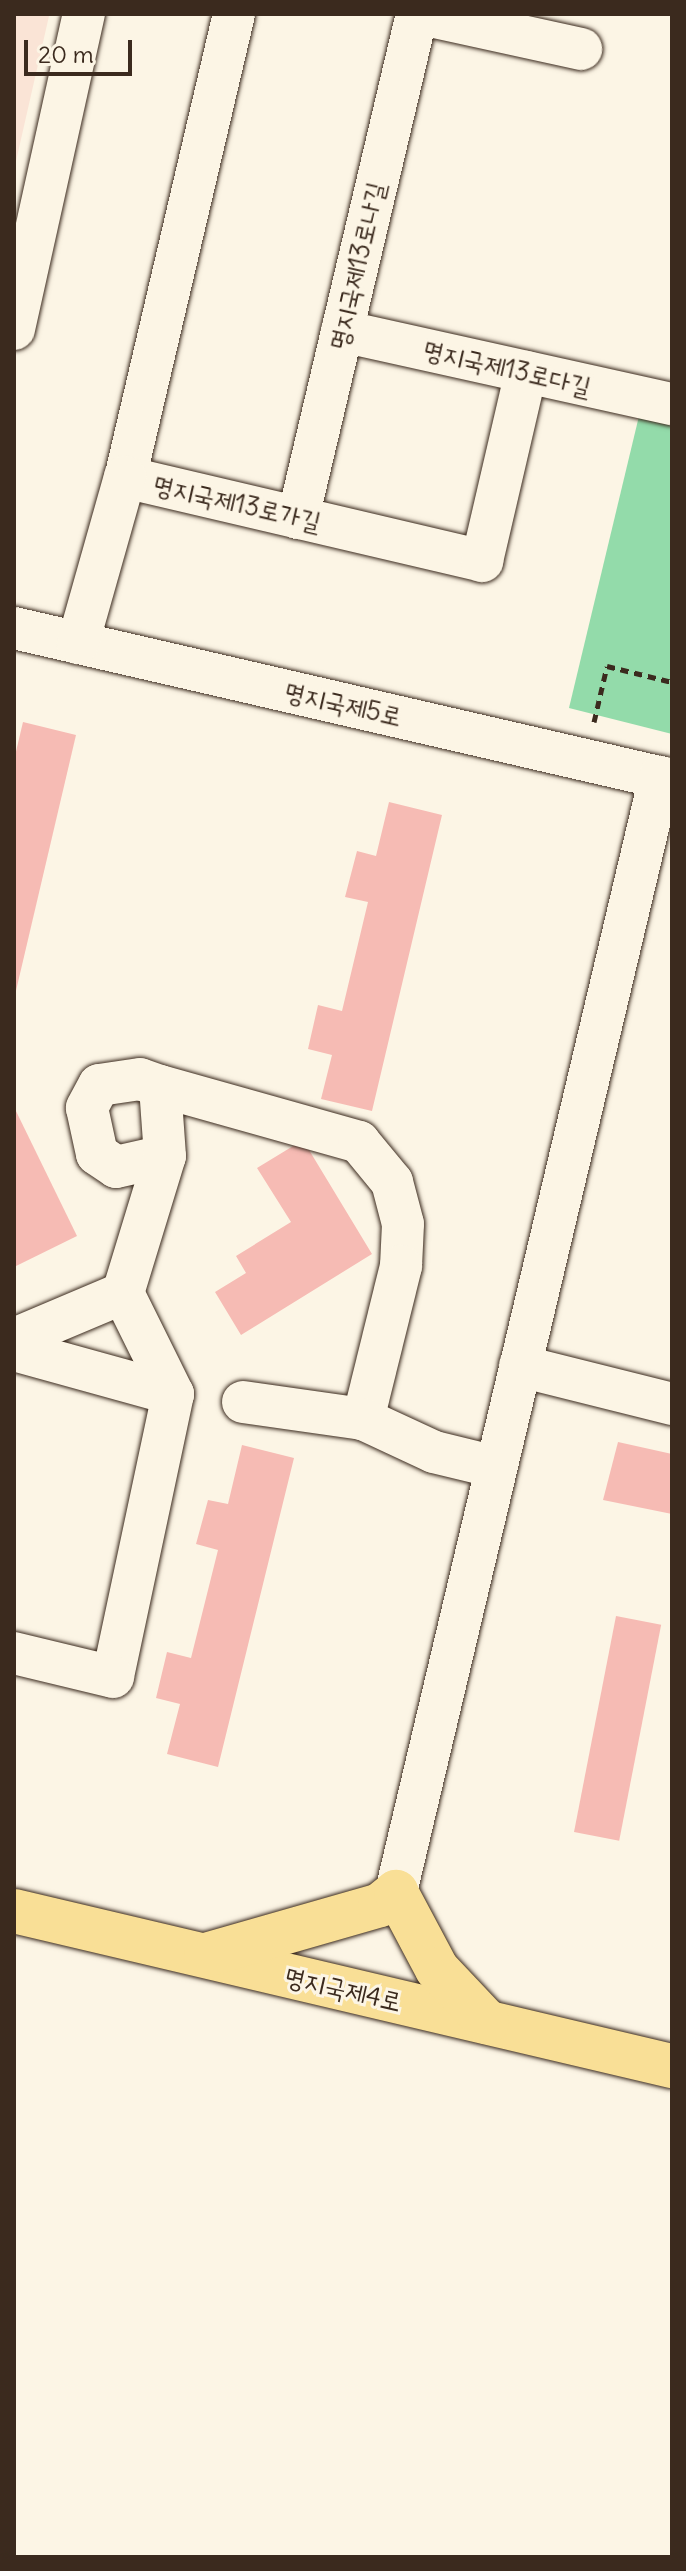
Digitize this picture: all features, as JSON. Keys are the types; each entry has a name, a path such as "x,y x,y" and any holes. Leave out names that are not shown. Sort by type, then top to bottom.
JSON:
{"main road":[{"path":"203,1956 380,1905 396,1892 437,1969 487,2022"},
{"name":"명지국제4로","path":"14,1911 672,2066"}],"street":[{"path":"14,329 84,14"},
{"name":"명지국제13로가길","path":"234,14 125,477 482,561 526,372"},
{"path":"419,14 581,49"},
{"name":"명지국제13로나길","path":"298,518 419,14"},
{"name":"명지국제13로다길","path":"342,331 672,404"},
{"path":"78,643 125,477"},
{"name":"명지국제5로","path":"14,628 666,778"},
{"path":"396,1892 520,1366 666,778"},
{"path":"165,1156 116,1167 97,1154 87,1108 99,1085 140,1079 359,1142 392,1182 403,1224 401,1266 363,1419"},
{"path":"14,1653 113,1677 173,1394 123,1293 165,1156 160,1086"},
{"path":"14,1339 123,1293"},
{"path":"14,1350 173,1394"},
{"path":"520,1366 672,1404"},
{"path":"243,1402 363,1419 434,1452 496,1467"}],"path":[{"path":"593,727 607,666 672,682"}],"shaded area":[{"path":"14,14 49,16 14,170"}],"green space":[{"path":"639,416 672,424 672,734 569,708"}],"building":[{"path":"23,722 76,735 15,995 14,760"},
{"path":"389,802 442,815 372,1111 321,1099 332,1055 308,1049 318,1005 342,1011 368,902 345,897 357,851 376,856"},
{"path":"14,1107 77,1236 14,1267"},
{"path":"303,1140 372,1254 241,1335 215,1292 246,1273 236,1256 291,1222 257,1168"},
{"path":"618,1442 672,1454 672,1514 603,1500"},
{"path":"242,1445 294,1458 218,1767 167,1754 180,1704 156,1698 167,1652 191,1658 218,1550 196,1544 208,1500 228,1504"},
{"path":"616,1616 661,1625 619,1841 574,1832"}]}
